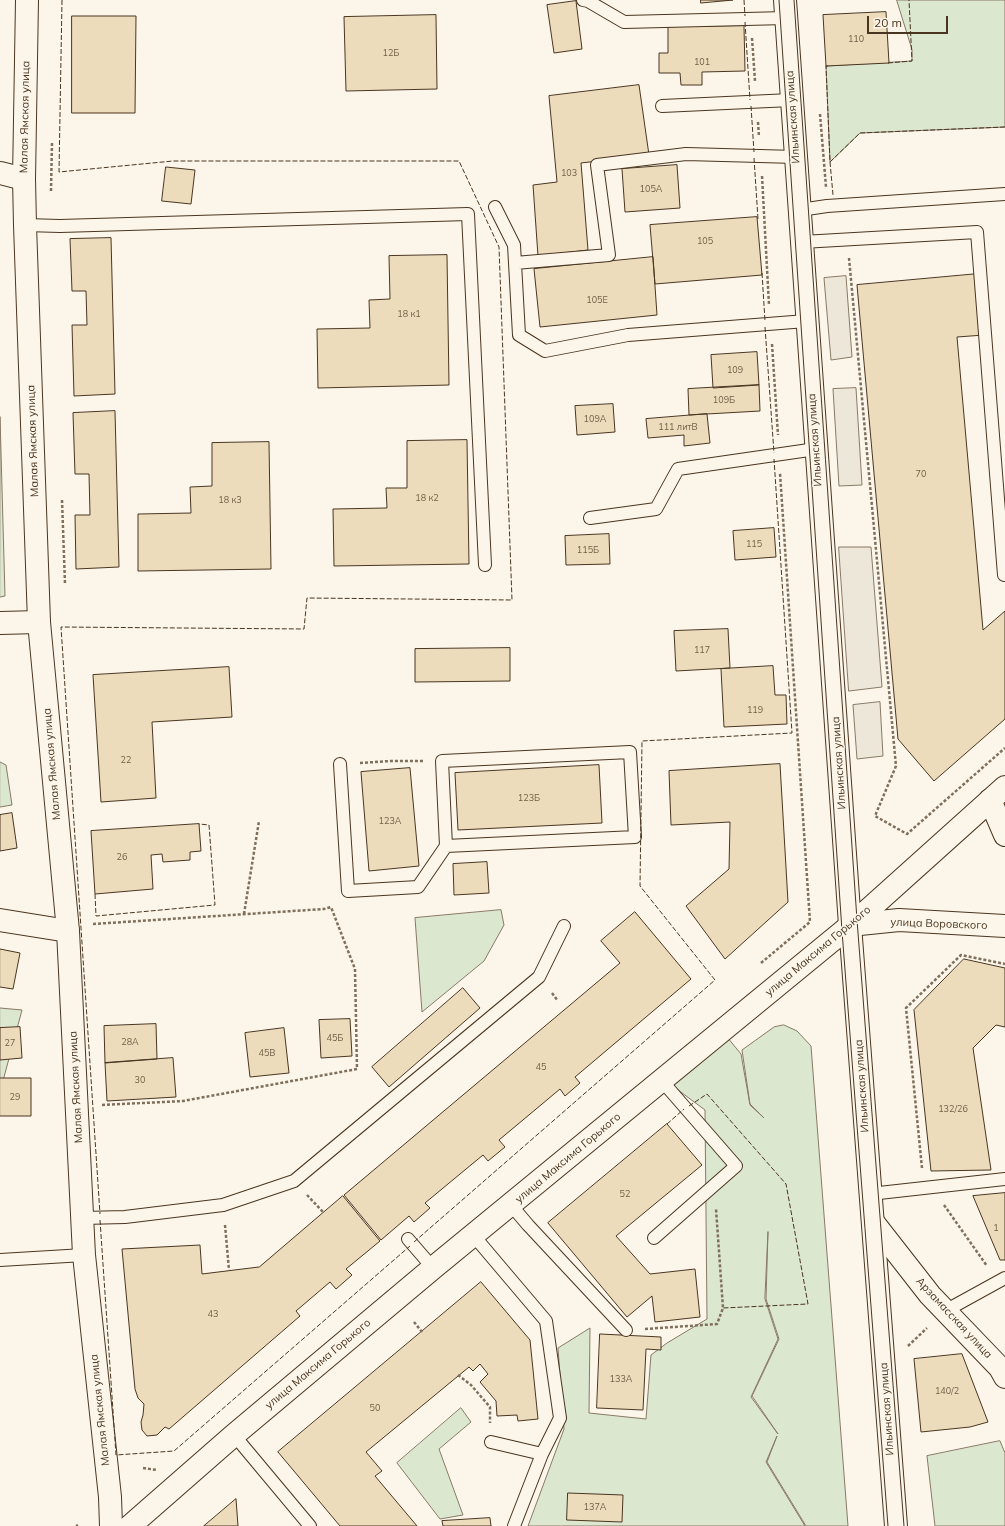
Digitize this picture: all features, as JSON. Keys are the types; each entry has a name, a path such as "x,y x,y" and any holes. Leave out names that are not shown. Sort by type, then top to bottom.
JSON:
{"street":[{"name":"Малая Ямская улица","path":"27,0 24,179 39,622 78,927 82,1218 84,1255 110,1497 111,1526"},
{"name":"Ильинская улица","path":"786,9 806,321 896,1526"},
{"path":"0,173 24,179"},
{"path":"0,623 39,622"},
{"path":"997,794 1005,835"},
{"name":"улица Максима Горького","path":"130,1526 234,1435 433,1268 474,1236 850,925 997,794"},
{"path":"0,920 78,927"},
{"name":"улица Воровского","path":"850,925 899,920 1005,926"},
{"name":"Арзамасская улица","path":"873,1222 930,1295 1000,1368 1005,1378"}],"lane":[{"path":"583,0 588,0 624,22 786,9"},
{"path":"662,106 791,100"},
{"path":"515,262 610,254 597,165 686,154 796,156"},
{"path":"800,210 827,206 1005,194"},
{"path":"495,207 514,245 519,335 545,351 628,335 806,321"},
{"path":"25,225 51,226 468,214 484,565"},
{"path":"802,242 977,232 1004,575 1005,573"},
{"path":"590,518 656,509 678,469 816,449"},
{"path":"340,764 348,891 418,887 446,846 442,761 630,752 635,837 446,846"},
{"path":"82,1218 124,1217 223,1205 294,1181 539,977 564,926"},
{"path":"654,1238 736,1166 662,1081"},
{"path":"870,1194 1005,1179"},
{"path":"511,1205 626,1330"},
{"path":"474,1236 546,1321 560,1418 542,1454 514,1526"},
{"path":"408,1239 433,1268"},
{"path":"0,1260 84,1255"},
{"path":"945,1311 1002,1280"},
{"path":"234,1435 310,1526"},
{"path":"491,1442 542,1454"}],"path":[{"path":"820,111 827,206"},
{"path":"51,226 52,134"},
{"path":"848,239 896,766 875,816 907,834 1005,748"},
{"path":"62,496 65,584"},
{"path":"340,764 390,761 442,761"},
{"path":"244,914 259,820"},
{"path":"78,927 324,909 339,904 348,891"},
{"path":"102,1105 183,1101 356,1069 355,969 331,907"},
{"path":"1002,1280 932,1187 922,1169 906,1008 961,955 1005,964"},
{"path":"626,1330 717,1324 723,1308 715,1185"},
{"path":"223,1205 229,1270"},
{"path":"909,1354 908,1346 945,1311"},
{"path":"414,1322 422,1332"},
{"path":"458,1375 471,1384 490,1407 491,1442"}],"green space":[{"path":"897,0 1005,0 1005,127 860,133 830,162 826,66 912,61 912,50"},
{"path":"0,417 5,596 0,597"},
{"path":"0,762 6,765 12,805 0,807"},
{"path":"501,910 504,925 484,961 422,1012 415,918"},
{"path":"0,1008 22,1010 0,1092"},
{"path":"784,1025 797,1031 811,1046 848,1526 806,1526 767,1462 777,1436 766,1462 805,1526 528,1526 564,1429 558,1348 590,1328 589,1413 646,1419 651,1355 667,1343 707,1319 705,1110 670,1084 727,1037 741,1054 750,1105 764,1118 750,1104 742,1050 774,1027","holes":["768,1232 766,1299 779,1339 752,1396 778,1434 751,1397 778,1339 765,1299"]},
{"path":"461,1408 471,1422 439,1449 463,1515 440,1519 397,1463"},
{"path":"1000,1441 1005,1453 1005,1526 935,1526 927,1456"}],"shaded area":[{"path":"846,276 852,357 831,360 824,278"},
{"path":"856,388 862,485 839,486 833,389"},
{"path":"839,547 871,547 882,687 849,691"},
{"path":"880,702 883,756 857,759 853,705"}],"building":[{"path":"701,0 733,0 701,3"},
{"path":"576,1 582,49 554,53 547,5"},
{"path":"886,12 889,63 826,66 823,15"},
{"path":"436,15 437,89 346,91 344,17"},
{"path":"72,16 136,16 135,113 72,113"},
{"path":"744,26 745,71 702,72 702,85 681,85 680,73 659,73 659,53 668,53 668,27"},
{"path":"639,85 649,155 581,163 588,250 538,256 533,185 557,182 549,96"},
{"path":"677,165 680,208 625,212 622,169"},
{"path":"166,167 195,170 191,204 162,201"},
{"path":"757,217 762,275 655,284 650,225"},
{"path":"111,238 115,394 74,396 72,325 87,325 86,291 72,291 70,239"},
{"path":"447,255 449,385 318,388 317,329 370,328 369,300 390,299 389,256"},
{"path":"653,257 657,315 540,327 534,269"},
{"path":"978,274 984,335 957,337 983,630 1005,611 1005,719 934,781 898,739 857,285"},
{"path":"757,352 759,385 713,388 711,355"},
{"path":"759,385 760,411 689,415 688,389"},
{"path":"613,404 615,432 577,435 575,406"},
{"path":"115,411 119,567 76,569 75,515 90,515 89,474 75,474 73,413"},
{"path":"707,414 710,443 684,446 684,435 648,438 646,419"},
{"path":"467,440 469,564 334,566 333,509 387,508 386,488 407,488 407,441"},
{"path":"269,442 271,569 138,571 138,514 191,513 190,487 212,486 212,443"},
{"path":"774,528 776,557 735,560 733,531"},
{"path":"609,534 610,564 566,565 565,536"},
{"path":"728,629 730,668 676,671 674,631"},
{"path":"510,648 510,681 415,682 415,649"},
{"path":"773,666 775,695 786,695 787,724 724,727 721,669"},
{"path":"229,667 232,717 152,722 156,798 101,802 93,675"},
{"path":"780,764 788,902 725,959 686,906 729,869 730,822 671,825 669,771"},
{"path":"599,765 602,823 458,830 455,773"},
{"path":"410,768 419,866 369,871 361,772"},
{"path":"12,813 17,848 0,851 0,815"},
{"path":"199,824 201,851 190,852 190,860 163,862 162,854 151,855 153,889 95,894 91,831"},
{"path":"487,862 489,893 454,895 453,864"},
{"path":"635,912 691,979 575,1077 580,1083 565,1096 560,1089 499,1140 505,1147 488,1161 483,1155 425,1203 430,1208 414,1222 409,1216 381,1240 344,1195 620,963 601,941"},
{"path":"0,949 20,953 13,989 0,987"},
{"path":"964,959 1005,968 1005,1027 996,1025 973,1048 991,1170 931,1171 914,1010"},
{"path":"463,988 480,1008 389,1087 372,1067"},
{"path":"350,1019 352,1056 321,1058 319,1020"},
{"path":"156,1024 157,1059 105,1063 104,1026"},
{"path":"20,1027 22,1058 0,1060 0,1028"},
{"path":"284,1028 289,1073 250,1077 245,1033"},
{"path":"173,1058 176,1097 107,1101 105,1063"},
{"path":"0,1078 31,1078 31,1116 0,1116"},
{"path":"667,1124 702,1165 616,1236 650,1274 695,1269 700,1317 655,1322 652,1296 627,1317 548,1223"},
{"path":"1005,1193 1005,1260 1000,1260 973,1196"},
{"path":"343,1196 380,1241 346,1269 352,1275 336,1289 330,1282 296,1311 300,1316 169,1429 165,1427 157,1435 147,1436 142,1430 141,1422 144,1404 138,1398 135,1389 122,1249 200,1245 202,1274 259,1267"},
{"path":"481,1282 530,1340 538,1419 518,1421 517,1415 497,1416 496,1401 480,1382 488,1374 480,1364 473,1371 469,1367 366,1452 382,1471 375,1476 417,1526 340,1526 278,1452"},
{"path":"600,1334 661,1337 661,1350 646,1349 643,1410 597,1408"},
{"path":"962,1354 988,1422 970,1427 921,1432 914,1359"},
{"path":"568,1493 623,1495 622,1522 567,1520"},
{"path":"236,1499 238,1526 204,1526"},
{"path":"490,1518 491,1526 443,1526 442,1521"}],"tram line":[{"path":"779,0 842,931 888,1526"},
{"path":"794,0 857,920 904,1526"}],"fence":[{"path":"62,0 59,172 173,161 459,161 499,247 512,600 307,598 304,629 61,627 100,1214"},
{"path":"744,0 745,16"},
{"path":"888,63 912,61 909,0"},
{"path":"745,22 750,100"},
{"path":"828,66 826,66 830,162 860,133 1005,127"},
{"path":"751,106 754,152"},
{"path":"754,158 758,219"},
{"path":"830,162 833,195"},
{"path":"762,273 765,321"},
{"path":"765,327 774,453"},
{"path":"414,1242 715,980 640,886 642,741 792,733 774,459"},
{"path":"95,894 96,916 215,905 209,825 199,824"},
{"path":"689,1106 707,1094 786,1184 808,1304 723,1308"},
{"path":"667,1124 684,1109"},
{"path":"100,1220 116,1455 174,1451 410,1246"}]}
